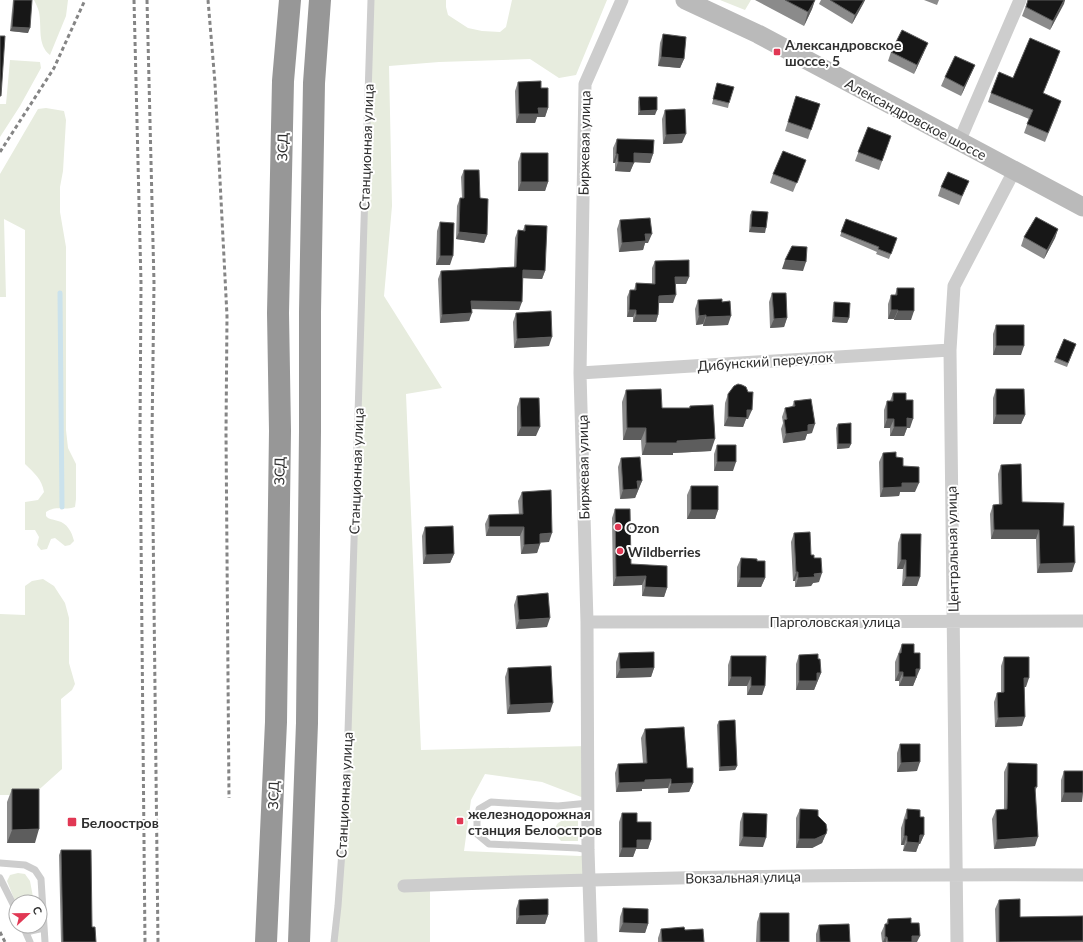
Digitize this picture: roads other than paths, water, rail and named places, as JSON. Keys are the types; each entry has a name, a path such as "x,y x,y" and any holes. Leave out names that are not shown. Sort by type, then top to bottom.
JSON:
{"highway":[{"name":"ЗСД","path":"266,942 276,722 280,431 278,313 283,89 290,0"},
{"path":"299,942 307,723 310,312 314,83 320,0"}],"street":[{"name":"Биржевая улица","path":"591,942 588,850 589,803 587,622 580,373 585,84 622,0"},
{"name":"Александровское шоссе","path":"685,0 758,34 1083,207"},
{"path":"959,142 1020,0"},
{"name":"Центральная улица","path":"956,942 950,350 954,286 1014,171"},
{"name":"Дибунский переулок","path":"580,373 950,350"},
{"name":"Парголовская улица","path":"587,622 952,620 1083,621"},
{"name":"Вокзальная улица","path":"404,886 589,879 1083,875"}],"lane":[{"name":"Станционная улица","path":"334,942 346,796 370,0"},
{"path":"588,850 578,848 489,844 477,834 477,822 479,809 492,802 558,806 589,803"},
{"path":"0,863 25,865 35,870 41,879 41,894"},
{"path":"0,878 8,894"}],"waterway":[{"path":"60,293 62,507"}],"railway":[{"path":"0,152 54,68 85,0"},
{"path":"134,0 141,283 140,434 145,942"},
{"path":"147,0 154,283 152,435 158,942"},
{"path":"208,0 215,83 227,316 226,433 229,798"},
{"path":"0,932 5,942"}],"place":[{"name":"Александровское шоссе, 5","path":"777,52"},
{"name":"Ozon","path":"618,527"},
{"name":"Wildberries","path":"620,551"},
{"name":"железнодорожная станция Белоостров","path":"460,821"},
{"name":"Белоостров","path":"72,822"}]}
